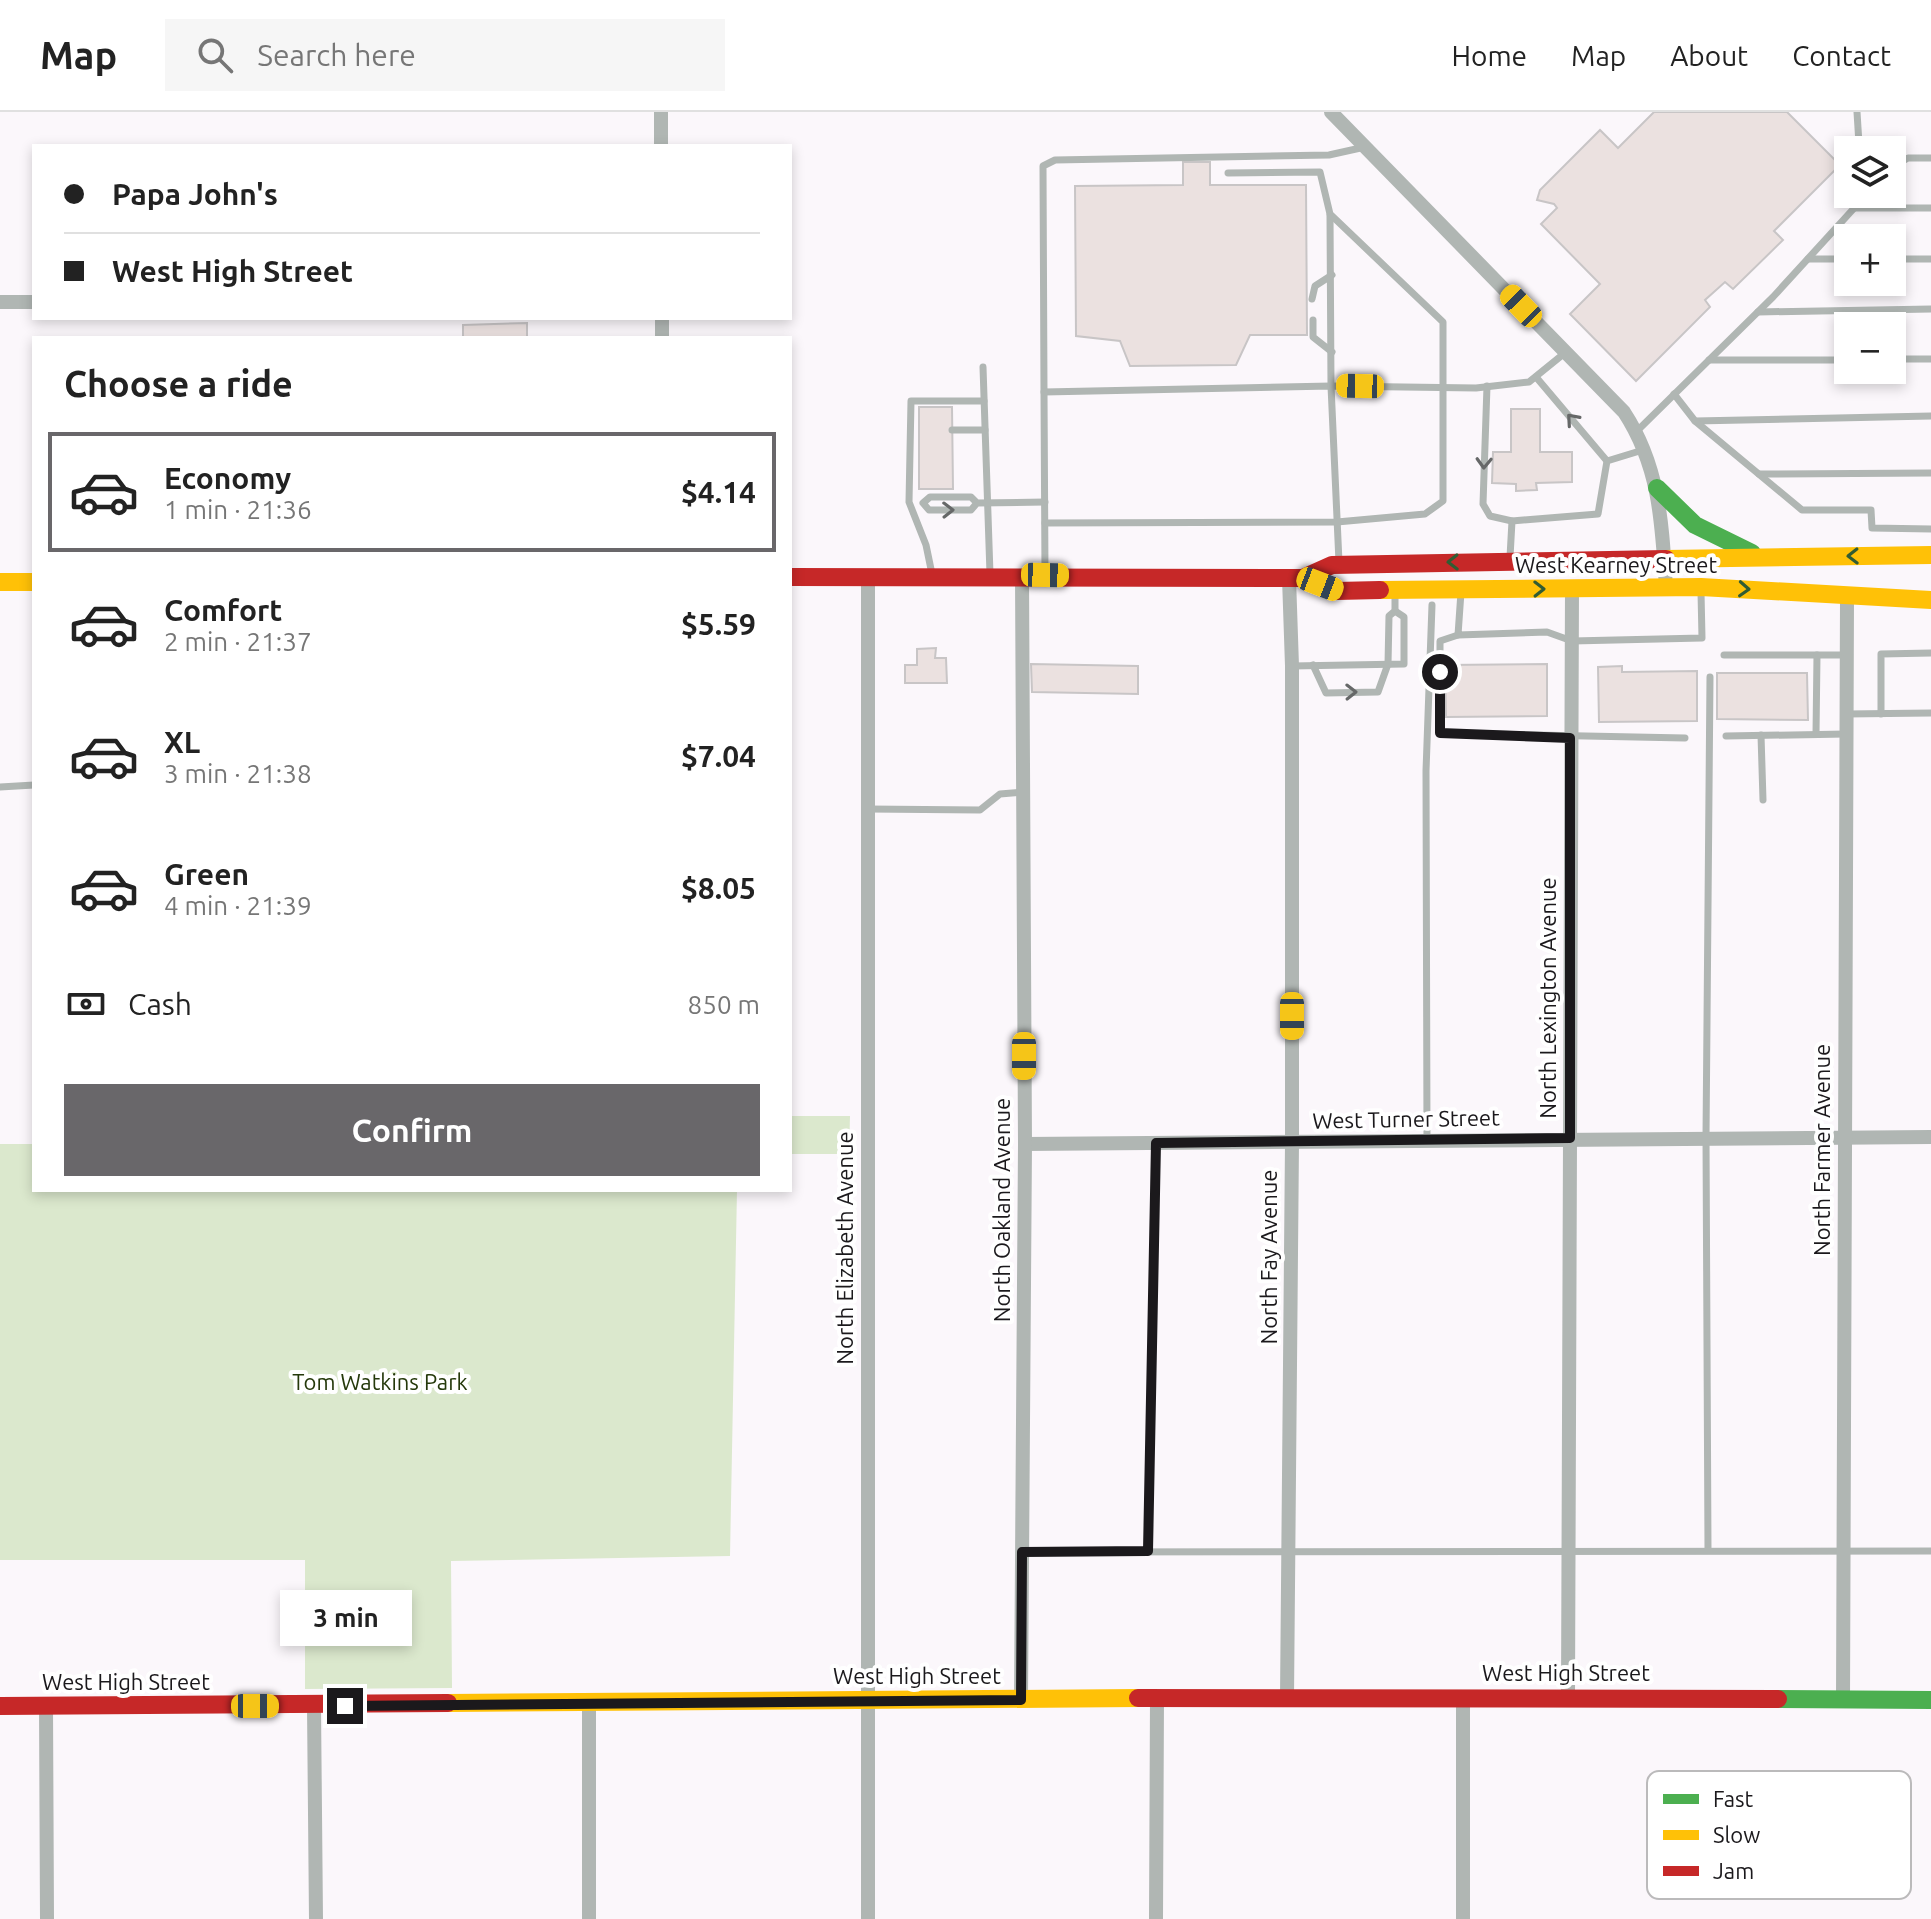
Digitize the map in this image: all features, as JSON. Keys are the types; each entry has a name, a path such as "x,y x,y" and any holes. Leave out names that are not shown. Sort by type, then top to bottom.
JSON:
{"main road":[{"path":"1657,488 1695,525 1762,557"},
{"name":"West Kearney Street","path":"1296,578 1339,565 1931,555"},
{"name":"West Kearney Street","path":"792,577 1045,575 1296,578 1337,591 1700,587 1825,593 1847,600 1931,600"},
{"path":"0,582 32,582"},
{"path":"1877,601 1931,611"},
{"name":"West High Street","path":"0,1706 589,1705 867,1699 1568,1696 1931,1700"}],"street":[{"path":"661,112 661,144"},
{"path":"1331,112 1605,389 1637,431 1657,488 1666,588"},
{"path":"0,302 32,302"},
{"name":"North Elizabeth Avenue","path":"868,576 868,1919"},
{"name":"North Oakland Avenue","path":"1021,1700 1025,1144 1022,576"},
{"name":"North Fay Avenue","path":"1287,1697 1292,666 1296,578"},
{"name":"North Lexington Avenue","path":"1568,1696 1572,588"},
{"name":"North Farmer Avenue","path":"1843,1700 1847,600"},
{"name":"West Turner Street","path":"1025,1144 1931,1137"},
{"path":"1463,1697 1463,1919"},
{"path":"1156,1919 1157,1698"},
{"path":"589,1705 589,1919"},
{"path":"46,1706 47,1919"},
{"path":"314,1706 316,1919"}],"lane":[{"path":"1857,112 1858,136"},
{"path":"1045,575 1043,166 1055,160 1329,155 1365,147"},
{"path":"1906,159 1931,158"},
{"path":"1228,173 1320,172 1330,214 1331,386 1339,565"},
{"path":"1637,431 1758,312 1854,208"},
{"path":"1906,208 1931,208"},
{"path":"1045,523 1337,522 1425,514 1443,501 1446,387 1443,322 1330,214"},
{"path":"1808,259 1834,259"},
{"path":"1906,259 1931,259"},
{"path":"1312,299 1315,286 1332,275"},
{"path":"1758,312 1931,309"},
{"path":"1313,320 1313,337 1332,352"},
{"path":"1044,392 1487,386 1529,382 1566,352"},
{"path":"1906,359 1931,359"},
{"path":"1709,360 1834,360"},
{"path":"983,367 986,503 992,545 990,576"},
{"path":"1487,386 1483,504 1490,516 1512,521 1598,514 1607,461 1536,377"},
{"path":"1674,394 1695,421 1802,510 1871,510 1872,528 1931,529"},
{"path":"933,576 926,545 909,502 914,430 911,401 984,401"},
{"path":"1695,421 1931,416"},
{"path":"952,430 985,430"},
{"path":"1607,461 1646,450"},
{"path":"1759,474 1931,473"},
{"path":"909,502 923,503 930,497 971,497 977,503 1045,502"},
{"path":"923,503 929,510 971,510 977,503"},
{"path":"1510,561 1512,521"},
{"path":"1685,738 1440,733 1440,641 1458,635 1547,632 1572,641 1702,638 1700,587"},
{"path":"1458,635 1461,589"},
{"path":"1395,591 1395,611"},
{"path":"1427,1141 1426,786 1432,605"},
{"path":"1292,666 1404,664 1404,617 1395,611"},
{"path":"1313,665 1326,693 1378,692 1388,664 1389,616 1395,611"},
{"path":"1881,714 1881,654 1931,653"},
{"path":"1724,655 1846,655"},
{"path":"1816,734 1817,655"},
{"path":"1708,1550 1706,1137 1710,677"},
{"path":"1846,714 1931,713"},
{"path":"1726,736 1846,734"},
{"path":"1761,735 1763,800"},
{"path":"0,787 32,785"},
{"path":"868,809 980,810 1000,794 1023,792"},
{"path":"1148,1551 1156,1143"},
{"path":"1022,1552 1931,1551"}],"green space":[{"path":"792,1116 850,1116 849,1154 792,1154"},
{"name":"Tom Watkins Park","path":"0,1144 32,1144 32,1192 737,1192 730,1556 451,1561 452,1688 305,1689 305,1560 0,1560"}],"building":[{"path":"1654,112 1787,112 1834,159 1834,171 1774,231 1783,240 1733,289 1725,282 1705,300 1710,307 1636,381 1570,314 1600,284 1541,224 1557,208 1554,204 1537,200 1540,190 1600,130 1618,148"},
{"path":"1183,162 1210,162 1210,185 1306,185 1307,335 1250,335 1236,365 1130,366 1120,341 1076,336 1075,186 1183,185"},
{"path":"527,323 527,336 463,336 463,325"},
{"path":"919,407 952,407 953,489 919,489"},
{"path":"1511,409 1540,409 1540,452 1572,452 1572,482 1536,483 1537,490 1516,491 1516,484 1492,483 1493,452 1511,452"},
{"path":"936,648 935,658 946,658 947,683 905,683 905,665 917,665 917,649"},
{"path":"1031,664 1138,666 1138,694 1032,692"},
{"path":"1547,664 1547,716 1446,717 1445,665"},
{"path":"1622,666 1622,672 1697,671 1697,721 1599,722 1598,667"},
{"path":"1717,673 1807,673 1808,720 1717,719"}],"traffic: fast":[{"path":"1657,488 1695,525 1752,553"},
{"path":"1778,1699 1931,1700"}],"traffic: slow":[{"path":"1666,559 1931,555"},
{"path":"0,582 32,582"},
{"path":"1380,590 1701,587 1931,600"},
{"path":"448,1703 1138,1698"}],"traffic: jam":[{"path":"1303,578 1332,565 1666,559"},
{"path":"792,577 1303,578 1337,591 1380,590"},
{"path":"1138,1698 1778,1699"},
{"path":"0,1706 448,1703"}],"route":[{"path":"345,1706 1021,1700 1022,1552 1148,1551 1153,1427 1152,1266 1156,1143 1570,1138 1570,738 1440,733 1440,672"}]}
